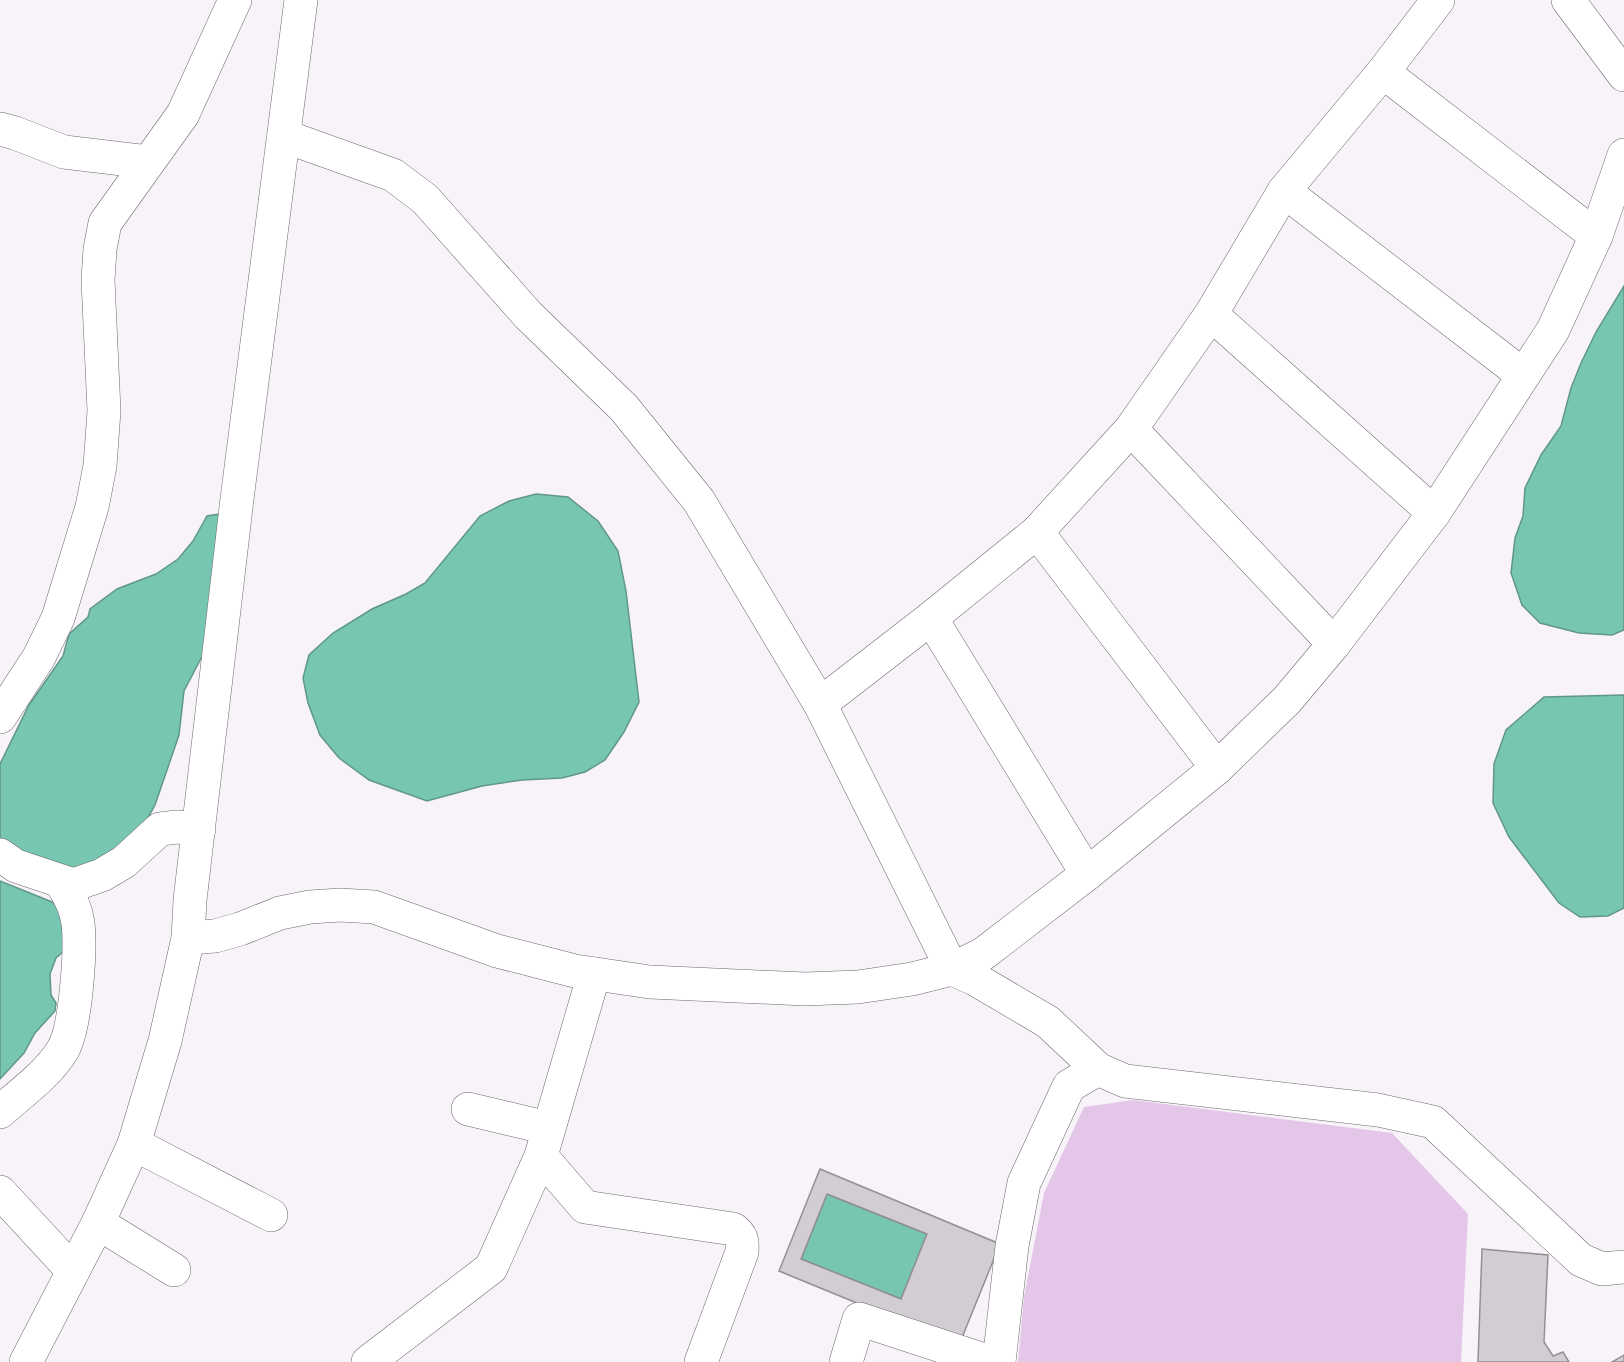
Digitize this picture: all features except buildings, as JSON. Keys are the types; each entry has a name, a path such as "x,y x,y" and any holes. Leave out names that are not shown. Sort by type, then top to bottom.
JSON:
{"street":[{"path":"0,717 39,657 58,618 92,507 100,466 104,411 98,280 105,223 183,114 235,0"},
{"path":"26,1362 98,1223 134,1144 165,1041 188,938 190,900 237,499 301,0"},
{"path":"820,704 1037,532 1131,429 1211,315 1284,190 1383,72 1438,0"},
{"path":"1568,0 1624,75"},
{"path":"1383,72 1596,236"},
{"path":"0,129 64,152 148,162"},
{"path":"284,136 393,176 425,199 528,315 624,408 699,501 820,704 952,969 975,979 1048,1022 1098,1069 1125,1081 1378,1110 1433,1122 1581,1260 1602,1269 1624,1267"},
{"path":"188,938 215,936 280,913 310,907 340,905 374,908 497,951 575,972 650,982 805,989 858,987 912,980 952,969 983,954 1217,768 1287,700 1334,644 1434,513 1553,330 1596,236 1624,155"},
{"path":"1284,190 1523,375"},
{"path":"1211,315 1434,513"},
{"path":"1131,429 1334,644"},
{"path":"1037,532 1217,768"},
{"path":"931,618 1087,873"},
{"path":"0,855 16,866 73,885 102,875 124,862 160,829 177,827 199,829"},
{"path":"0,1112 52,1065 64,1048 70,1025 77,985 78,924 74,904 60,881"},
{"path":"368,1362 491,1268 545,1142 594,974"},
{"path":"999,1362 1012,1246 1024,1183 1069,1086 1098,1069"},
{"path":"468,1109 545,1142 585,1207 733,1229 738,1233 743,1241 742,1252 701,1362"},
{"path":"134,1144 271,1215"},
{"path":"0,1192 73,1271"},
{"path":"98,1223 174,1270"},
{"path":"846,1362 859,1319 990,1362"}],"shaded area":[{"path":"1624,286 1624,630 1612,635 1579,633 1540,623 1522,605 1511,573 1515,538 1523,516 1525,488 1541,455 1561,426 1571,388 1581,363 1596,332"},
{"path":"536,494 568,497 598,521 618,551 626,591 639,702 624,732 605,760 585,772 562,778 522,780 482,786 427,801 369,780 339,758 320,735 308,703 303,678 309,655 333,633 372,609 425,583 480,516 509,501"},
{"path":"220,514 208,645 184,691 179,735 155,805 138,836 83,872 26,859 0,841 0,764 29,705 63,656 69,634 88,617 90,609 117,589 156,574 178,559 193,541 207,516"},
{"path":"1624,695 1624,908 1608,916 1580,917 1559,903 1509,837 1493,803 1494,764 1506,730 1544,697"},
{"path":"0,881 52,902 61,910 64,951 56,958 50,974 51,995 56,1003 55,1011 35,1033 24,1053 0,1079"},
{"path":"1133,1100 1392,1133 1468,1214 1461,1362 1018,1362 1024,1297 1044,1193 1084,1107"},
{"path":"827,1194 927,1234 901,1299 801,1259"}]}
